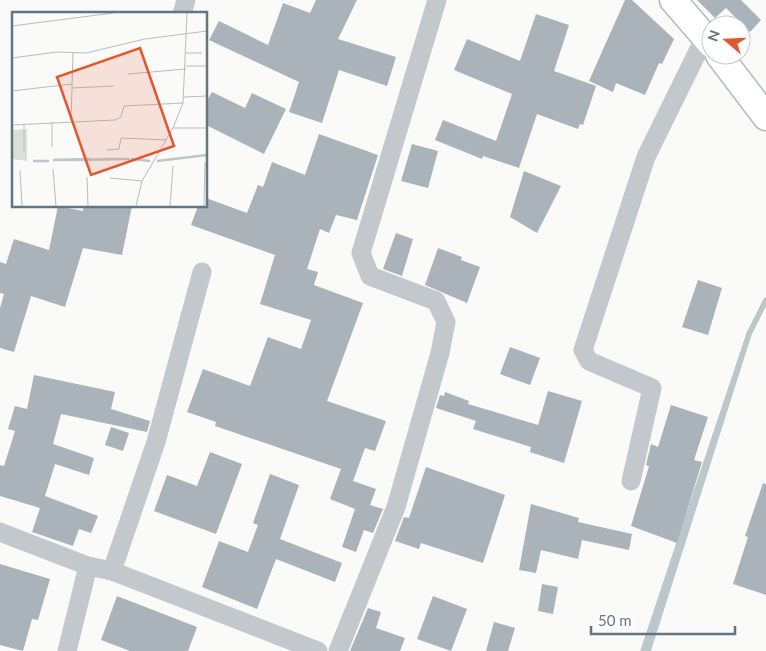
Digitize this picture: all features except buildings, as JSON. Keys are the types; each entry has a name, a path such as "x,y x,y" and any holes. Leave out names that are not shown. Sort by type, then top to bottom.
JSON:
{"street":[{"path":"338,651 396,507 440,352 446,322 436,301 370,276 361,253 436,0"},
{"path":"673,0 701,32"},
{"path":"631,481 652,388 589,360 583,350 646,157 701,64"},
{"path":"727,65 766,117"},
{"path":"112,571 156,442 202,272"},
{"path":"0,532 88,566 112,571 318,651"},
{"path":"67,651 88,566"}],"shaded area":[{"path":"749,334 648,651 643,651"}],"waterway":[{"path":"749,334 766,300"},
{"path":"643,651 749,334 648,651"}]}
